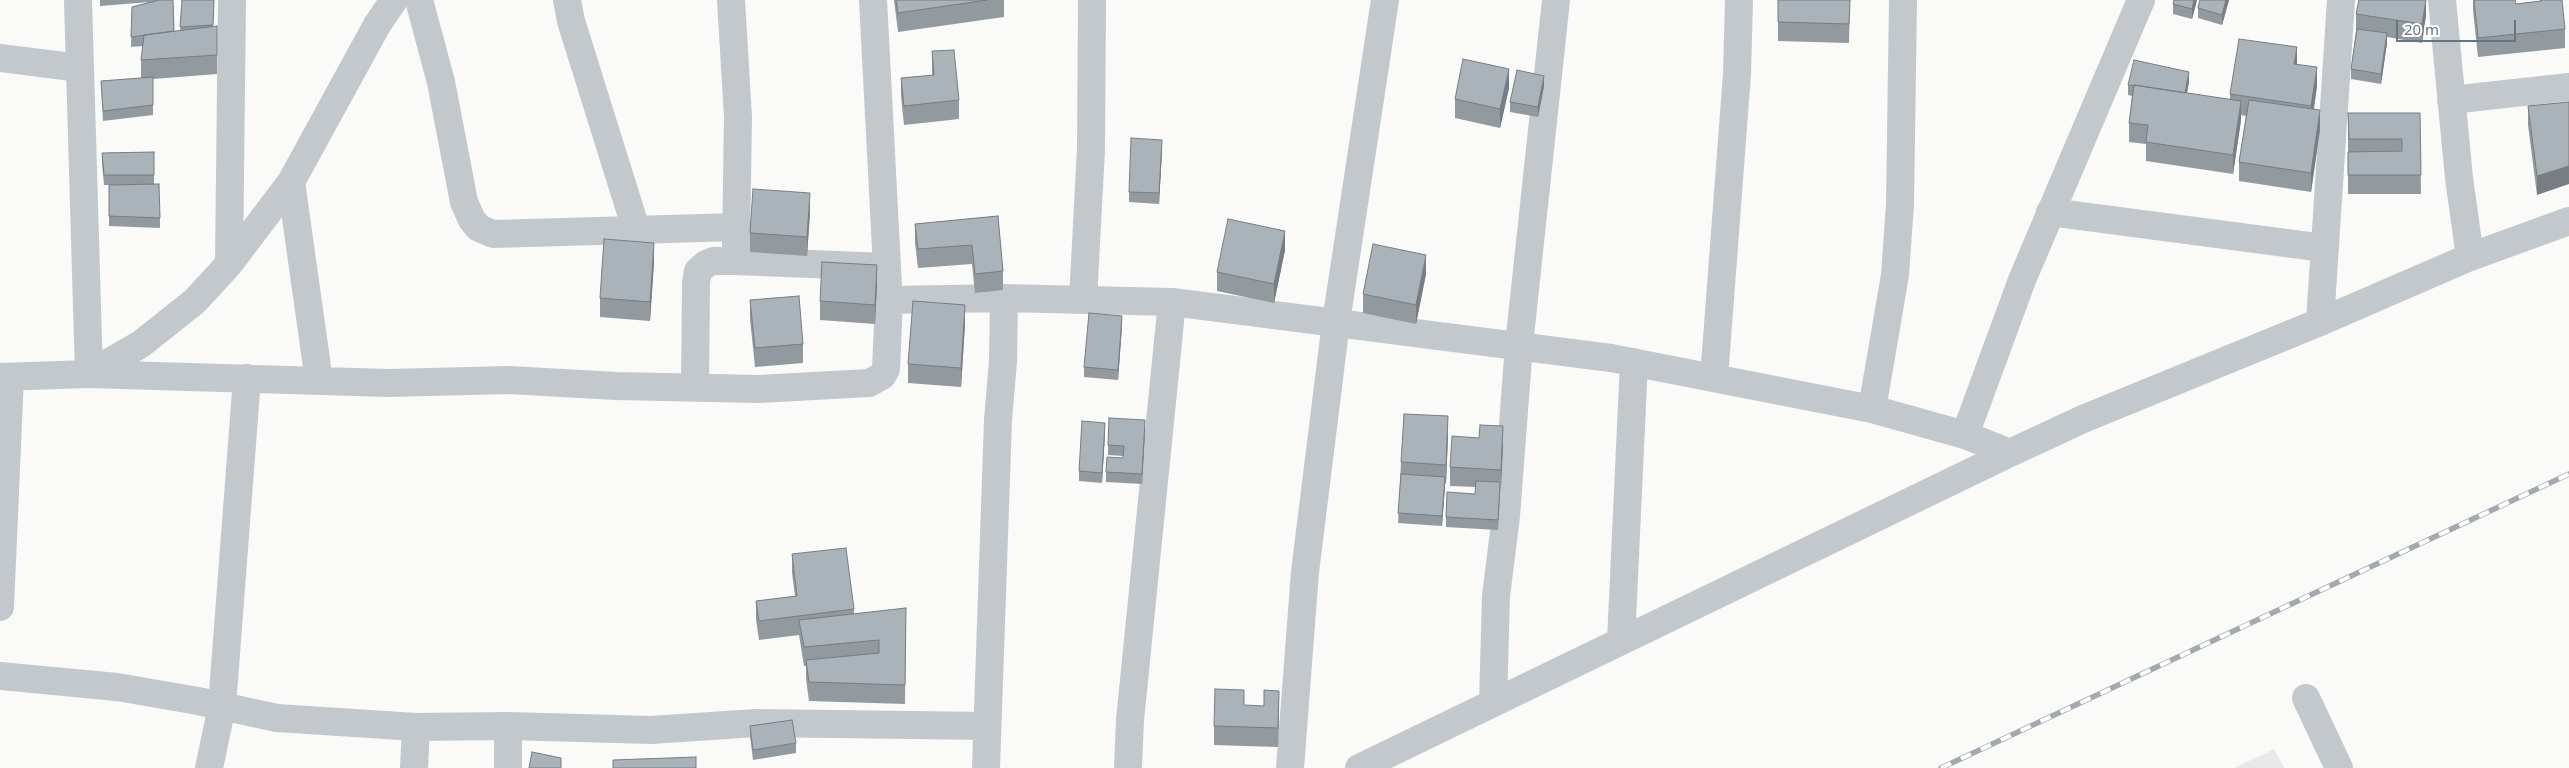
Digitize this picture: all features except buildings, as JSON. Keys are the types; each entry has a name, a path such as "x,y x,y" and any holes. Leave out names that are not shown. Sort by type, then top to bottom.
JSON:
{"street":[{"path":"78,0 89,374"},
{"path":"229,264 232,0"},
{"path":"89,374 141,344 195,301 229,264 291,182 376,25 394,0"},
{"path":"419,0 441,82 464,202 472,220 479,228 494,234 737,228"},
{"path":"567,0 571,21 636,229"},
{"path":"731,0 738,117 735,261"},
{"path":"0,607 5,377 89,374 389,383 509,380 758,389 869,383 882,376 886,369 889,300 873,0"},
{"path":"1083,300 1091,149 1092,0"},
{"path":"1290,768 1305,572 1336,322 1386,0"},
{"path":"1493,703 1496,596 1506,516 1519,345 1556,0"},
{"path":"1714,378 1737,74 1739,0"},
{"path":"1872,409 1895,275 1900,204 1903,0"},
{"path":"1965,435 2022,280 2141,0"},
{"path":"2320,322 2341,0"},
{"path":"2442,0 2451,100 2470,257"},
{"path":"0,58 80,68"},
{"path":"2451,100 2569,87"},
{"path":"291,182 319,380"},
{"path":"2050,212 2324,248"},
{"path":"1359,768 2083,419 2320,322 2470,257 2569,221"},
{"path":"695,387 696,283 698,271 713,262 735,261 887,267"},
{"path":"889,300 1004,298 1172,302 1519,345 1634,362 1872,409 1965,435 2010,453"},
{"path":"986,768 1004,298"},
{"path":"1128,768 1130,720 1172,302"},
{"path":"1621,641 1634,362"},
{"path":"209,768 222,706 247,378"},
{"path":"0,676 116,687 277,718 416,727 508,726 651,730 756,723 987,726"},
{"path":"2306,698 2339,768"},
{"path":"508,726 508,768"},
{"path":"414,768 416,727"}],"shaded area":[{"path":"2274,749 2284,768 2234,768"}],"railway":[{"path":"1941,768 2569,474"}]}
